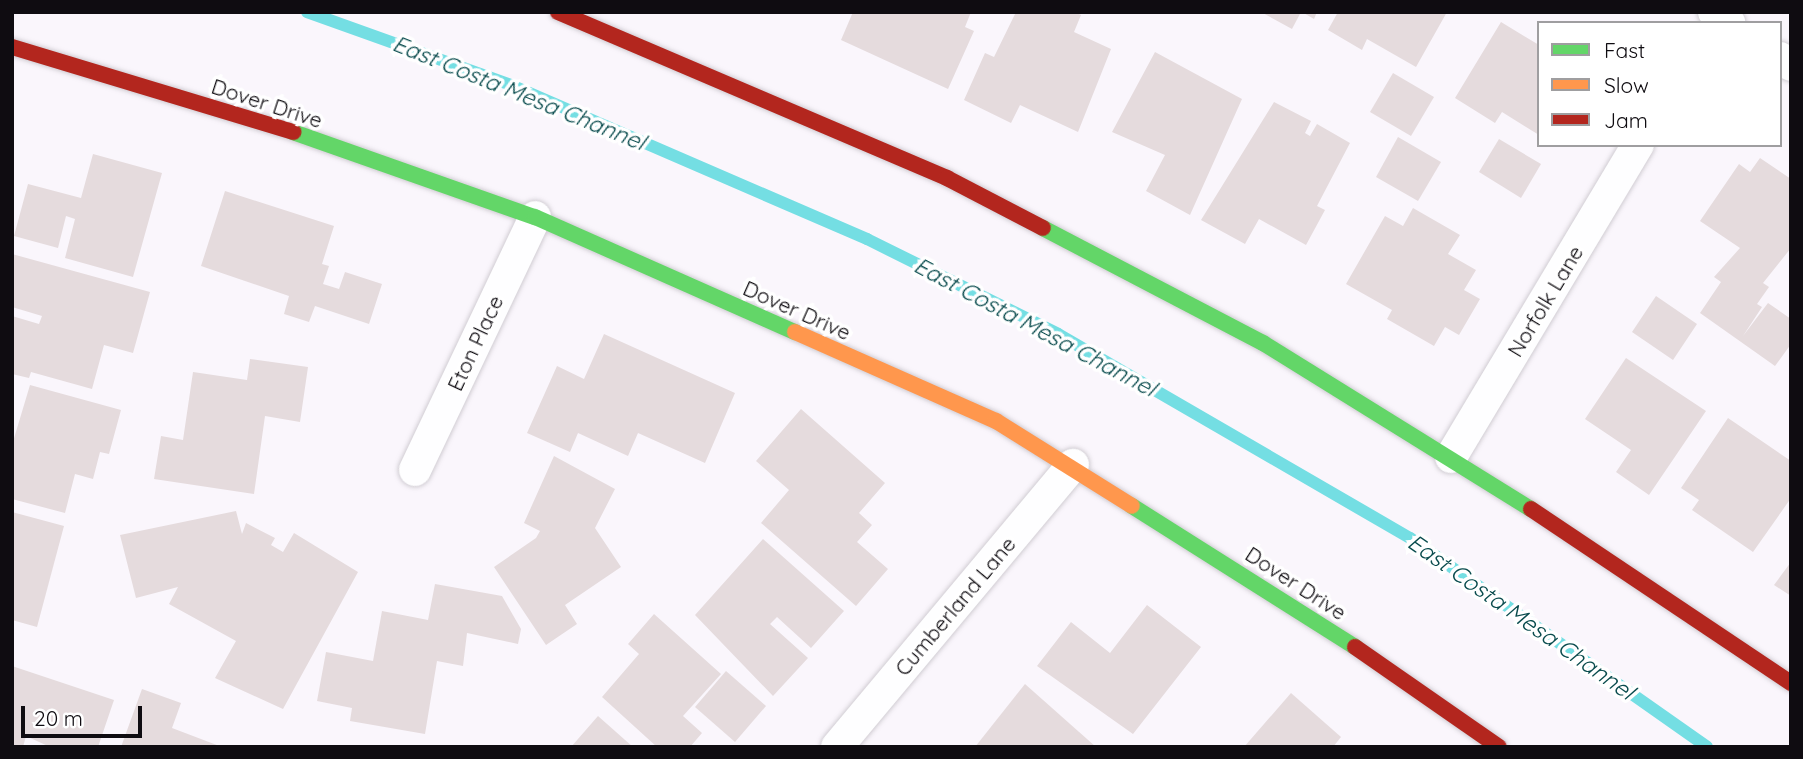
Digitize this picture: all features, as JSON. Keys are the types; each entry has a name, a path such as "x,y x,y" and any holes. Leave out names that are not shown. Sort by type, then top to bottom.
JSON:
{"street":[{"path":"558,12 947,178 1263,343 1640,576 1791,683"},
{"name":"Dover Drive","path":"12,47 255,120 535,216 996,421 1073,465 1331,630 1499,747"},
{"name":"Norfolk Lane","path":"1451,457 1637,147"},
{"name":"Eton Place","path":"415,470 535,216"},
{"name":"Cumberland Lane","path":"837,747 1073,465"}],"building":[{"path":"853,12 971,12 965,27 974,31 948,89 841,40"},
{"path":"1016,12 1075,12 1081,15 1074,32 1111,49 1078,132 1020,105 1011,123 964,100 985,53 994,57"},
{"path":"1261,12 1301,12 1292,29"},
{"path":"1302,12 1317,12 1314,19"},
{"path":"1338,12 1447,12 1416,67 1367,39 1362,50 1328,30"},
{"path":"1501,22 1537,44 1537,134 1502,112 1495,123 1455,98"},
{"path":"1155,52 1242,99 1190,215 1146,191 1165,155 1112,132"},
{"path":"1393,73 1434,97 1411,136 1370,112"},
{"path":"1274,102 1311,121 1305,133 1310,136 1317,124 1350,143 1317,206 1325,210 1306,245 1259,219 1245,244 1201,220"},
{"path":"1398,137 1441,162 1418,201 1376,177"},
{"path":"1499,139 1541,164 1521,198 1479,172"},
{"path":"93,154 162,173 133,277 65,258 75,219 66,216 58,248 14,236 28,184 81,198"},
{"path":"1760,158 1791,179 1791,248 1763,283 1769,287 1757,304 1762,307 1743,336 1768,303 1791,319 1791,344 1775,366 1700,313 1721,282 1714,277 1740,248 1700,221 1739,164 1750,172"},
{"path":"225,191 334,226 322,264 329,266 323,284 339,289 345,272 382,284 369,324 315,306 309,322 284,314 289,296 201,266"},
{"path":"1413,208 1460,235 1448,254 1476,270 1464,290 1480,299 1459,335 1445,327 1434,346 1387,319 1392,310 1346,284 1385,216 1403,226"},
{"path":"12,254 150,292 133,353 104,345 92,389 31,372 29,378 12,374 12,316 39,324 42,316 12,307"},
{"path":"1656,296 1697,324 1673,360 1632,332"},
{"path":"604,334 735,393 705,463 638,433 628,456 578,433 570,452 527,433 557,366 584,379"},
{"path":"1626,358 1706,411 1649,495 1616,472 1631,450 1585,419"},
{"path":"250,359 308,367 300,422 265,416 254,494 154,479 161,436 183,440 193,372 247,380"},
{"path":"30,385 121,410 109,454 100,452 93,479 75,474 65,513 12,499 12,445"},
{"path":"801,409 885,483 859,513 872,525 857,542 888,569 856,606 761,523 789,490 756,461"},
{"path":"1728,418 1791,461 1791,498 1753,552 1692,510 1699,500 1681,488"},
{"path":"554,456 615,489 595,528 621,567 565,605 577,624 546,645 494,567 536,538 540,531 524,523"},
{"path":"236,511 242,534 246,523 275,538 271,545 283,552 294,533 358,572 283,709 215,678 236,641 169,604 178,587 136,598 120,535"},
{"path":"12,512 64,526 37,627 12,620"},
{"path":"763,539 844,611 811,648 777,617 770,624 808,658 773,696 695,615"},
{"path":"1791,562 1791,596 1774,585"},
{"path":"435,584 502,596 521,629 518,644 467,633 463,666 437,661 425,734 350,721 352,708 317,701 326,652 373,661 382,611 428,620"},
{"path":"1147,605 1201,647 1133,734 1037,666 1071,622 1110,653"},
{"path":"654,614 721,674 683,716 702,733 690,747 657,747 602,697 639,654 628,644"},
{"path":"12,666 114,700 98,747 50,747 26,736 23,747 12,747"},
{"path":"726,671 766,706 735,742 695,707"},
{"path":"1025,684 1096,747 975,747"},
{"path":"142,689 181,703 172,728 222,747 121,747"},
{"path":"1291,693 1341,737 1333,747 1244,747"},
{"path":"598,716 633,747 571,747"}],"waterway":[{"name":"East Costa Mesa Channel","path":"307,12 511,85 867,239 1058,334 1410,538 1707,747"}],"traffic: fast":[{"path":"293,132 535,217 795,332"},
{"path":"1043,228 1263,343 1531,509"},
{"path":"1132,506 1355,647"}],"traffic: slow":[{"path":"795,332 996,421 1132,506"}],"traffic: jam":[{"path":"558,12 947,178 1043,228"},
{"path":"12,47 293,132"},
{"path":"1531,509 1791,683"},
{"path":"1355,647 1499,747"}]}
